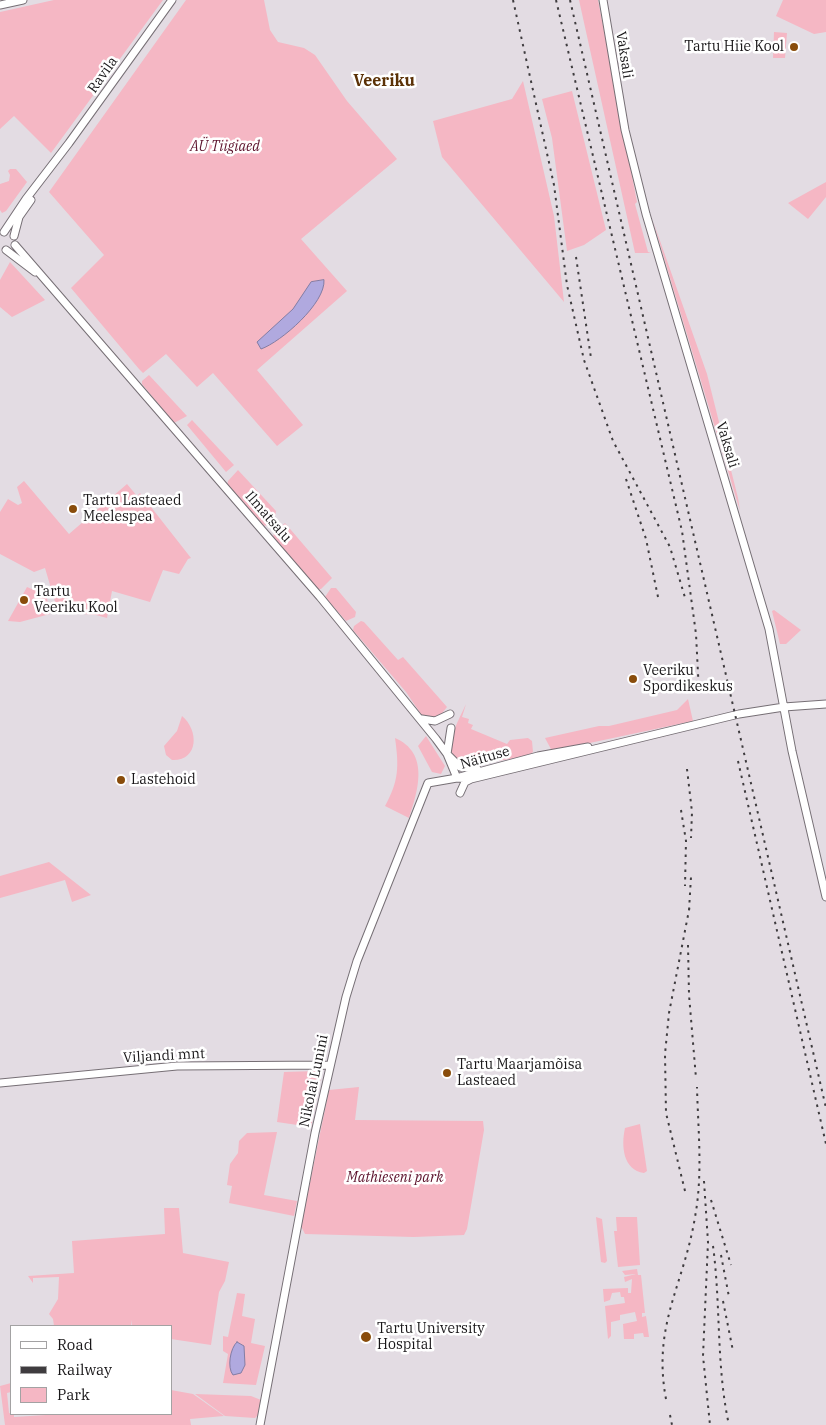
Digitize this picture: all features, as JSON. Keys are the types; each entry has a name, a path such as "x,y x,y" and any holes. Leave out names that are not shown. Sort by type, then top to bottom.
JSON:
{"street":[{"path":"0,5 23,0"},
{"name":"Ravila","path":"14,236 19,217 54,164 172,0"},
{"name":"Vaksali","path":"603,0 626,130 646,214 761,598 826,897"},
{"name":"Ravila","path":"1,231 54,164"},
{"path":"1,231 14,236 15,245 2,250"},
{"name":"Ilmatsalu","path":"15,245 314,590 420,718 447,754 457,778"},
{"name":"Ilmatsalu","path":"2,250 47,281"},
{"name":"Näituse","path":"457,778 471,779 739,714 784,707 826,704"},
{"path":"420,718 429,722 450,714"},
{"path":"451,728 447,754 460,767 469,770 489,768"},
{"name":"Näituse","path":"457,778 489,768 580,748 602,746"},
{"name":"Nikolai Lunini","path":"260,1425 329,1065 357,960 428,783 457,778"},
{"path":"460,793 465,782 471,779"},
{"name":"Viljandi mnt","path":"0,1083 177,1066 329,1065"}],"green space":[{"path":"54,0 163,0 51,153 14,116 0,129 0,12"},
{"name":"AÜ Tiigiaed","path":"186,0 264,0 270,30 278,42 304,48 315,55 347,101 397,159 301,239 347,291 257,370 303,425 277,446 213,373 197,387 166,354 143,373 139,369 71,288 104,255 49,192"},
{"path":"579,0 598,0 637,202 635,204 648,252 651,253 635,253"},
{"path":"783,0 826,0 826,32 814,34 776,16"},
{"path":"774,32 787,33 785,58 773,58"},
{"path":"523,81 554,216 564,302 442,157 433,121 512,99"},
{"path":"572,91 606,230 584,245 567,251 552,138 542,99"},
{"path":"16,169 27,182 6,211 2,213 0,210 0,184 9,181 10,175 8,171"},
{"path":"826,182 826,197 808,219 788,203"},
{"path":"653,221 707,374 740,511"},
{"path":"10,262 45,300 12,317 0,307 0,280"},
{"path":"149,375 187,416 174,423 142,384 142,381"},
{"path":"192,420 234,465 226,472 187,425"},
{"path":"238,470 276,511 271,523 264,526 227,485 228,481"},
{"path":"24,481 69,534 127,484 137,496 140,493 191,558 188,559 179,574 163,570 150,602 112,591 107,618 96,615 58,612 45,568 34,572 0,554 0,512 8,499 18,505 22,503 17,487"},
{"path":"285,523 332,578 321,589 318,589 273,537 274,533"},
{"path":"39,584 45,588 50,614 20,622 8,621 27,587 34,590"},
{"path":"331,588 336,588 356,612 355,617 346,621 325,597"},
{"path":"774,610 801,630 786,644 780,644 772,611"},
{"path":"361,621 398,660 403,657 447,707 439,717 430,719 423,717 406,692 353,630 354,626"},
{"path":"688,699 693,721 552,751 545,738 599,726 609,726 677,710"},
{"path":"466,704 462,717 469,719 468,723 473,725 471,729 507,744 510,740 528,738 532,741 533,752 528,756 467,766 458,761 453,755 451,747 452,738"},
{"path":"182,716 188,722 191,729 193,736 192,750 181,759 172,760 166,755 164,746 177,731"},
{"path":"426,736 445,766 441,774 432,772 418,746"},
{"path":"395,738 406,745 413,753 417,763 418,785 409,818 385,806 393,789 397,773"},
{"path":"49,862 91,895 72,902 65,880 0,898 0,876"},
{"path":"317,1071 321,1077 311,1127 277,1122 284,1072"},
{"name":"Mathieseni park","path":"359,1087 355,1120 483,1121 484,1130 467,1229 464,1235 414,1237 305,1234 301,1226 329,1090"},
{"path":"640,1124 647,1171 644,1173 637,1171 628,1162 623,1142 625,1128"},
{"path":"277,1132 264,1195 297,1201 294,1216 229,1203 232,1186 227,1185 230,1164 238,1153 239,1141 247,1133"},
{"path":"164,1208 179,1208 183,1253 229,1262 225,1281 219,1292 211,1345 172,1339 172,1325 132,1325 132,1320 131,1325 54,1325 53,1319 49,1314 58,1299 59,1277 33,1278 33,1283 28,1276 74,1273 72,1241 165,1234"},
{"path":"596,1217 602,1219 607,1261 605,1263 601,1262"},
{"path":"616,1217 637,1217 640,1265 618,1267 614,1231 617,1231"},
{"path":"637,1269 638,1275 641,1275 645,1313 642,1313 642,1317 646,1316 649,1337 644,1337 643,1333 634,1334 634,1339 624,1339 623,1324 637,1321 635,1312 620,1315 620,1320 611,1322 611,1336 608,1339 605,1306 625,1303 624,1297 621,1297 620,1292 612,1293 610,1300 604,1302 603,1289 628,1288 628,1293 631,1293 632,1279 625,1282 624,1277 636,1274 625,1275 622,1271"},
{"path":"237,1293 245,1294 242,1316 255,1319 251,1343 265,1346 256,1385 223,1383 228,1354 223,1351 223,1336 228,1337"},
{"path":"10,1383 10,1392 7,1393 9,1413 14,1415 14,1417 46,1415 172,1415 172,1390 193,1394 224,1416 190,1419 191,1425 5,1425 0,1386"},
{"path":"195,1394 251,1396 261,1400 258,1415 255,1418 225,1416"}],"shaded area":[{"path":"324,280 323,289 318,300 301,320 280,338 261,349 257,342 293,309 311,282"},
{"path":"237,1342 244,1346 245,1365 241,1373 233,1375 230,1368 230,1358"}],"railway":[{"path":"513,0 554,185 567,285 584,360 613,441 670,547 686,601"},
{"path":"556,0 682,531 696,634 699,693"},
{"path":"570,0 826,1108"},
{"path":"576,257 591,358"},
{"path":"626,479 646,539 658,597"},
{"path":"738,761 826,1144"},
{"path":"687,769 692,812 691,838"},
{"path":"681,810 686,841 685,886"},
{"path":"689,910 691,877"},
{"path":"685,1191 666,1113 665,1054 669,1013 690,905"},
{"path":"688,945 689,995 696,1078"},
{"path":"666,1399 663,1373 663,1349 666,1327 690,1241 699,1185 697,1087"},
{"path":"704,1181 708,1242 703,1356 710,1425"},
{"path":"711,1200 731,1265"},
{"path":"713,1246 722,1381 729,1425"},
{"path":"721,1255 729,1297"},
{"path":"723,1301 733,1351"},
{"path":"670,1415 672,1425"}],"place":[{"name":"Tartu Hiie Kool","path":"794,47"},
{"name":"Tartu Lasteaed Meelespea","path":"73,509"},
{"name":"Tartu Veeriku Kool","path":"24,600"},
{"name":"Veeriku Spordikeskus","path":"633,679"},
{"name":"Lastehoid","path":"121,780"},
{"name":"Tartu Maarjamõisa Lasteaed","path":"447,1073"},
{"name":"Tartu University Hospital","path":"366,1337"}],"district":[{"name":"Veeriku","path":"384,81"}]}
